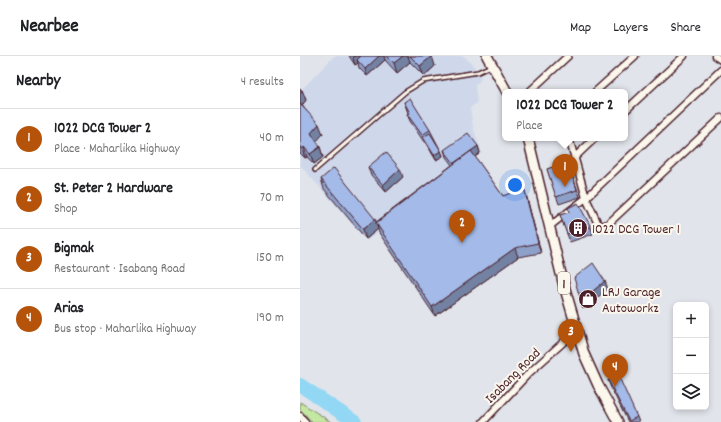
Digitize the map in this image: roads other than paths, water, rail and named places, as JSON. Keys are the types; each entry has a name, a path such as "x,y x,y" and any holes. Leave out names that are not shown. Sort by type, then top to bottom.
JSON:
{"main road":[{"path":"487,56 505,89"},
{"name":"1","path":"529,141 563,282 584,354 598,385 618,422"}],"street":[{"path":"598,89 635,56"},
{"path":"628,108 684,56"},
{"path":"715,56 721,60"},
{"path":"532,89 565,57"},
{"path":"550,226 586,198 721,70"},
{"path":"570,141 586,198 598,224 603,226 721,118"},
{"path":"574,158 592,141"},
{"name":"Isabang Road","path":"483,422 529,373 577,330"},
{"path":"300,416 305,422"}],"lane":[{"path":"315,170 405,92 423,81 478,72 492,65"}],"waterway":[{"path":"300,385 355,422"}],"place":[{"name":"1022 DCG Tower 2","path":"565,187"},
{"name":"1022 DCG Tower 1","path":"578,228"},
{"name":"St. Peter 2 Hardware","path":"462,243"},
{"name":"LRJ Garage Autoworkz","path":"588,299"},
{"name":"Bigmak","path":"571,352"},
{"name":"Arias","path":"615,387"}]}
